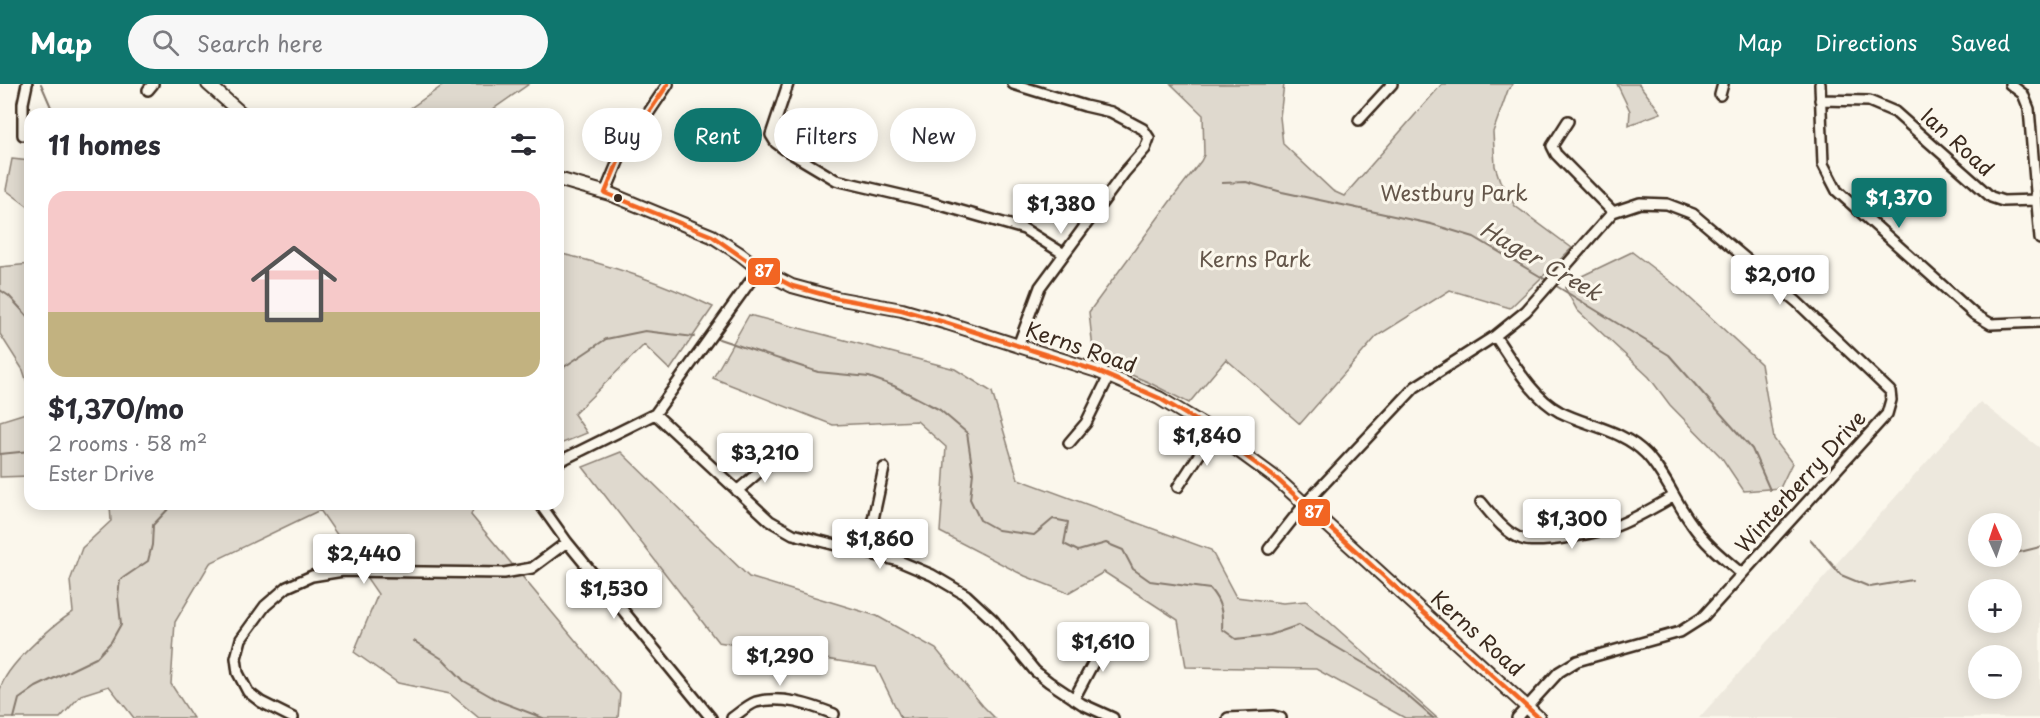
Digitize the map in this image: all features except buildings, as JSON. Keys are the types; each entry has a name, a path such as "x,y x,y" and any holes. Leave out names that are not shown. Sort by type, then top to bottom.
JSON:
{"street":[{"path":"23,135 23,103 27,84"},
{"path":"208,84 235,108"},
{"path":"604,193 622,152 668,84"},
{"path":"788,84 771,135 784,149 836,180 930,202 1024,229 1064,254"},
{"path":"1013,84 1111,112 1143,129 1149,138 1145,149 1124,173 1040,287 1018,346"},
{"path":"1359,120 1392,84"},
{"path":"1720,95 1723,84"},
{"path":"1820,84 1823,164 1837,191 1974,314 1991,324 2040,322"},
{"path":"2010,84 2023,94 2029,109 2040,239"},
{"name":"Ian Road","path":"1820,100 1869,101 1895,112 1991,197 2003,201 2037,200"},
{"path":"1269,549 1304,505 1414,387 1496,336 1526,311 1613,212 1556,154 1552,146 1568,121"},
{"name":"Kerns Road","path":"564,181 604,193 712,236 759,269 792,286 815,293 902,310 1109,376 1159,398 1214,432 1277,479 1539,718"},
{"name":"Winterberry Drive","path":"1517,718 1559,672 1577,661 1680,632 1702,618 1887,414 1891,400 1890,391 1797,302 1693,214 1667,204 1640,203 1613,212"},
{"path":"564,459 655,414 759,269"},
{"path":"1496,336 1525,379 1559,411 1613,433 1644,453 1660,471 1705,543 1742,574"},
{"path":"1069,444 1086,423 1109,376"},
{"path":"655,414 770,521 793,534 899,561 932,575 966,595 993,620 1035,671 1074,699 1113,718"},
{"path":"1178,487 1214,432"},
{"path":"737,490 776,457"},
{"path":"866,552 884,468"},
{"path":"1481,502 1507,530 1522,539 1536,542 1618,526 1674,496"},
{"path":"544,510 567,542 711,718"},
{"path":"293,718 261,702 248,692 238,673 236,658 242,639 265,606 287,587 312,576 343,571 513,572 532,568 567,542"},
{"path":"1074,699 1108,635"},
{"path":"732,718 754,703 775,699 815,706 834,714"},
{"path":"1228,718 1250,716 1281,718"}],"shaded area":[{"path":"1980,402 2040,448 2040,718 1699,718"}],"green space":[{"path":"445,84 529,84 495,108 411,108"},
{"name":"Kerns Park","path":"1171,84 1284,84 1280,117 1283,144 1333,191 1344,196 1442,84 1513,84 1508,90 1493,132 1495,166 1500,181 1515,206 1572,248 1510,308 1450,290 1377,336 1300,424 1226,359 1189,403 1148,382 1094,359 1089,312 1204,155 1203,115"},
{"path":"1617,84 1639,84 1661,113 1629,125 1630,111"},
{"path":"12,159 24,160 24,204 6,190"},
{"path":"1632,252 1679,288 1761,364 1774,439 1792,463 1780,488 1744,491 1722,458 1670,405 1649,377 1577,310 1565,288 1582,276"},
{"path":"564,254 637,276 713,307 670,370 644,345 574,414 587,433 564,443"},
{"path":"24,265 24,373 0,334 0,267"},
{"path":"749,315 955,369 992,392 1018,479 1211,550 1236,597 1283,603 1306,601 1437,718 1405,718 1316,669 1186,667 1178,620 1104,572 1068,593 1025,576 940,532 946,447 917,421 833,425 713,378"},
{"path":"24,414 24,476 0,477 0,421"},
{"path":"621,452 749,577 877,616 936,649 995,718 901,718 876,667 718,642 583,467"},
{"path":"110,510 320,510 210,563 175,622 171,684 193,718 134,718 109,686 81,695 60,718 0,718 0,690 4,680 20,658 42,636 73,612 70,581 82,548 111,521"},
{"path":"320,510 473,510 471,515 620,694 618,718 479,718 450,694 398,683 354,652 378,594"}],"waterway":[{"path":"41,84 51,108"},
{"name":"Hager Creek","path":"1222,183 1246,182 1431,224 1474,237 1548,281"},
{"name":"Hager Creek","path":"1553,284 1669,355 1752,449 1770,490"},
{"path":"0,290 24,312"},
{"path":"564,367 606,339 645,331 694,337"},
{"path":"719,339 818,372 869,377 894,386 940,410 967,433 973,473 970,499 980,520 998,530 1034,535 1053,519 1068,522 1064,544 1078,551 1106,543 1123,550 1133,569 1150,581 1210,589 1217,598 1222,617 1222,629 1236,639 1270,635 1299,625 1382,674 1433,718"},
{"path":"0,454 24,452"},
{"path":"14,718 19,699 36,687 96,658 111,642 121,624 118,596 120,580 148,561 153,525 167,510"},
{"name":"Hager Creek","path":"1811,540 1841,575 1870,587 1912,580"},
{"name":"Hager Creek","path":"2022,552 2040,547"},
{"path":"414,641 444,660 464,681 499,701 543,718"}],"transit line":[{"name":"87","path":"668,84 622,152 605,193 712,236 759,269 792,286 836,298 902,310 947,323 1097,371 1159,398 1202,424 1277,479 1539,718"}],"park label":[{"name":"Westbury Park","path":"1454,194"}]}
